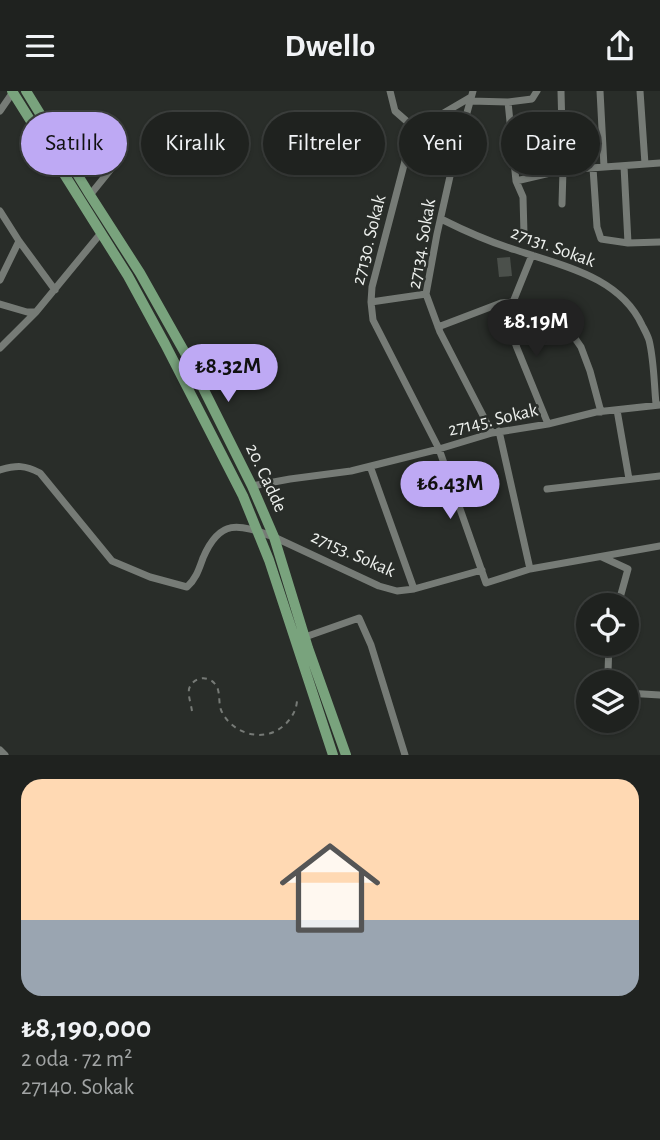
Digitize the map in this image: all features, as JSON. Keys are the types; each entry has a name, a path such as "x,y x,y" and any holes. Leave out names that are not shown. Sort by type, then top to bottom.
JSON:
{"main road":[{"name":"20. Cadde","path":"26,91 140,273 189,360 252,486 274,537 346,755"},
{"path":"13,92 128,276 166,344 243,496 258,531 333,755"}],"street":[{"path":"390,91 395,111 399,114"},
{"path":"472,97 508,102 532,99 537,91"},
{"path":"561,91 562,112"},
{"path":"600,91 604,167"},
{"path":"640,91 645,164"},
{"path":"0,111 13,92"},
{"name":"27130. Sokak","path":"446,112 472,97"},
{"name":"27134. Sokak","path":"472,97 453,163 426,294 438,327 496,432 530,569"},
{"path":"508,102 516,181 523,197 524,234"},
{"path":"600,167 660,163"},
{"path":"624,166 628,243"},
{"path":"90,195 106,175"},
{"name":"27130. Sokak","path":"401,175 372,287 373,320 439,449 486,583 530,569"},
{"path":"516,181 542,175"},
{"path":"562,204 564,175"},
{"path":"593,175 597,227 601,239 628,243 660,242"},
{"path":"0,211 55,289"},
{"name":"27131. Sokak","path":"441,219 477,237 551,260 607,285 627,301 639,317 648,338 658,404"},
{"path":"0,348 36,311 101,233"},
{"path":"0,280 19,241"},
{"path":"513,302 532,255"},
{"path":"371,302 426,294"},
{"path":"438,327 501,303 513,302 526,306 572,334 581,347 590,371 601,412"},
{"path":"501,303 548,423"},
{"path":"0,304 27,312 36,311"},
{"name":"27145. Sokak","path":"252,486 351,471 496,432 658,404"},
{"path":"617,410 629,479"},
{"name":"27153. Sokak","path":"0,470 27,466 40,473 112,562 150,577 187,587 195,580 210,541 233,526 274,537 379,586 397,591 414,589 482,570"},
{"path":"370,466 414,589"},
{"path":"547,489 660,475"},
{"path":"530,569 660,546"},
{"path":"601,557 628,569 621,593"},
{"path":"305,637 359,618 371,645 405,755"},
{"path":"639,694 660,695"},
{"path":"0,750 5,755"}],"path":[{"path":"192,711 190,687 200,678 214,682 218,690 220,709 227,720 247,734 272,733 282,727 291,718 297,701"}],"building":[{"path":"510,257 512,276 499,277 497,258"}]}
